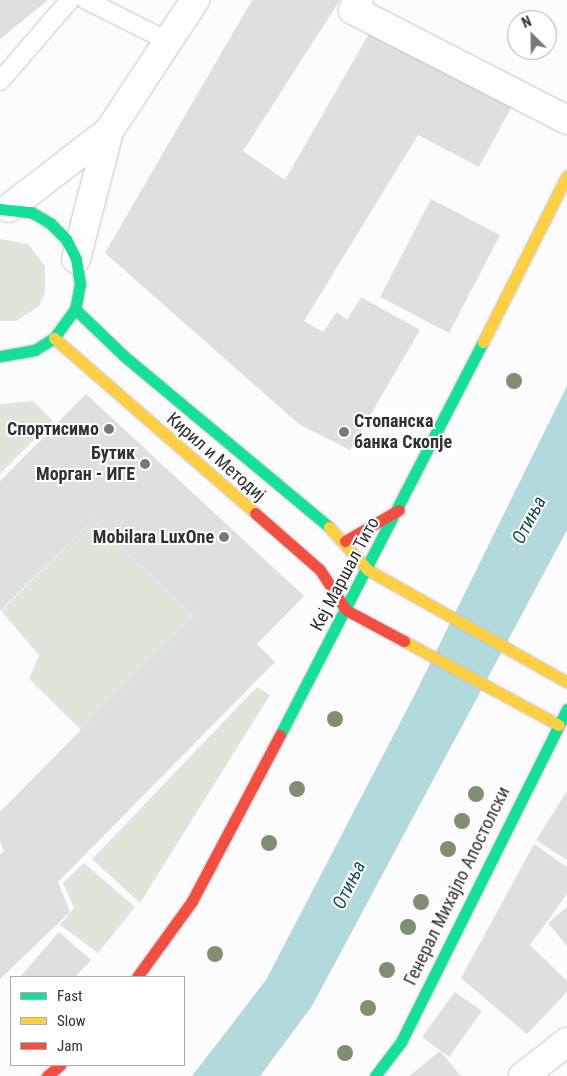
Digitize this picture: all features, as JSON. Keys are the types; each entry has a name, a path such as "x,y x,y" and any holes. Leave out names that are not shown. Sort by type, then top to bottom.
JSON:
{"street":[{"path":"76,259 109,131 195,0"},
{"path":"359,0 353,10 567,120"},
{"path":"4,208 109,131"},
{"name":"Кеј Маршал Тито","path":"138,976 192,900 368,570 567,176"},
{"path":"0,356 35,350 54,338 75,309 80,284 76,259 66,239 50,223 31,212 4,208"},
{"name":"Кирил и Методиј","path":"75,309 124,356 345,541 368,570"},
{"name":"Кирил и Методиј","path":"54,338 320,570 346,610"},
{"path":"345,541 399,510"},
{"path":"320,570 322,596"},
{"path":"368,570 567,682"},
{"path":"346,610 559,725"},
{"path":"323,623 325,650"},
{"name":"Генерал Михајло Апостолски","path":"375,1076 401,1042 567,709"},
{"path":"523,1076 567,1042"},
{"path":"47,1076 59,1066"}],"lane":[{"path":"0,81 70,0"},
{"path":"86,0 168,42"}],"shaded area":[{"path":"0,239 28,244 45,266 45,293 39,306 16,321 0,321"},
{"path":"33,401 53,421 0,474 0,404"},
{"path":"93,519 193,616 81,730 29,679 39,655 1,611"},
{"path":"257,687 270,695 140,903 92,859"},
{"path":"84,863 135,907 98,953 60,925 74,908 63,883"}],"water":[{"name":"Отиња","path":"567,386 567,530 312,1006 260,1076 192,1076 266,980 416,692"}],"building":[{"path":"0,0 48,0 0,39"},
{"path":"252,0 340,0 243,151 285,180 371,30 512,106 479,167 418,135 304,321 323,332 337,312 347,320 361,297 420,330 350,450 300,425 105,253"},
{"path":"431,199 500,235 449,333 380,297"},
{"path":"86,394 304,596 257,644 275,662 58,882 70,912 0,979 0,854 4,851 0,842 0,812 193,616 93,519 0,611 0,481"},
{"path":"567,791 567,860 536,840"},
{"path":"534,844 567,867 567,894 530,945 567,981 567,992 527,1034 461,978"},
{"path":"567,907 567,946 548,923"},
{"path":"59,932 91,960 76,976 21,976"},
{"path":"455,992 482,1011 449,1057 422,1037"},
{"path":"440,1051 461,1076 409,1076"}],"traffic: fast":[{"path":"0,209 31,212 50,223 66,239 76,259 80,284 75,309 54,338 35,350 0,356"},
{"path":"75,309 124,356 329,527"},
{"path":"280,735 483,342"},
{"path":"375,1076 401,1042 567,709"}],"traffic: slow":[{"path":"483,342 567,176"},
{"path":"54,338 255,513"},
{"path":"329,527 368,570 567,682"},
{"path":"404,641 559,725"}],"traffic: jam":[{"path":"345,541 399,510"},
{"path":"255,513 320,570 346,610 404,641"},
{"path":"138,976 192,901 280,735"},
{"path":"47,1076 59,1066"}],"place":[{"name":"Спортисимо","path":"109,429"},
{"name":"Стопанска банка Скопје","path":"344,432"},
{"name":"Бутик Морган - ИГЕ","path":"145,464"},
{"name":"Mobilara LuxOne","path":"224,537"}]}
